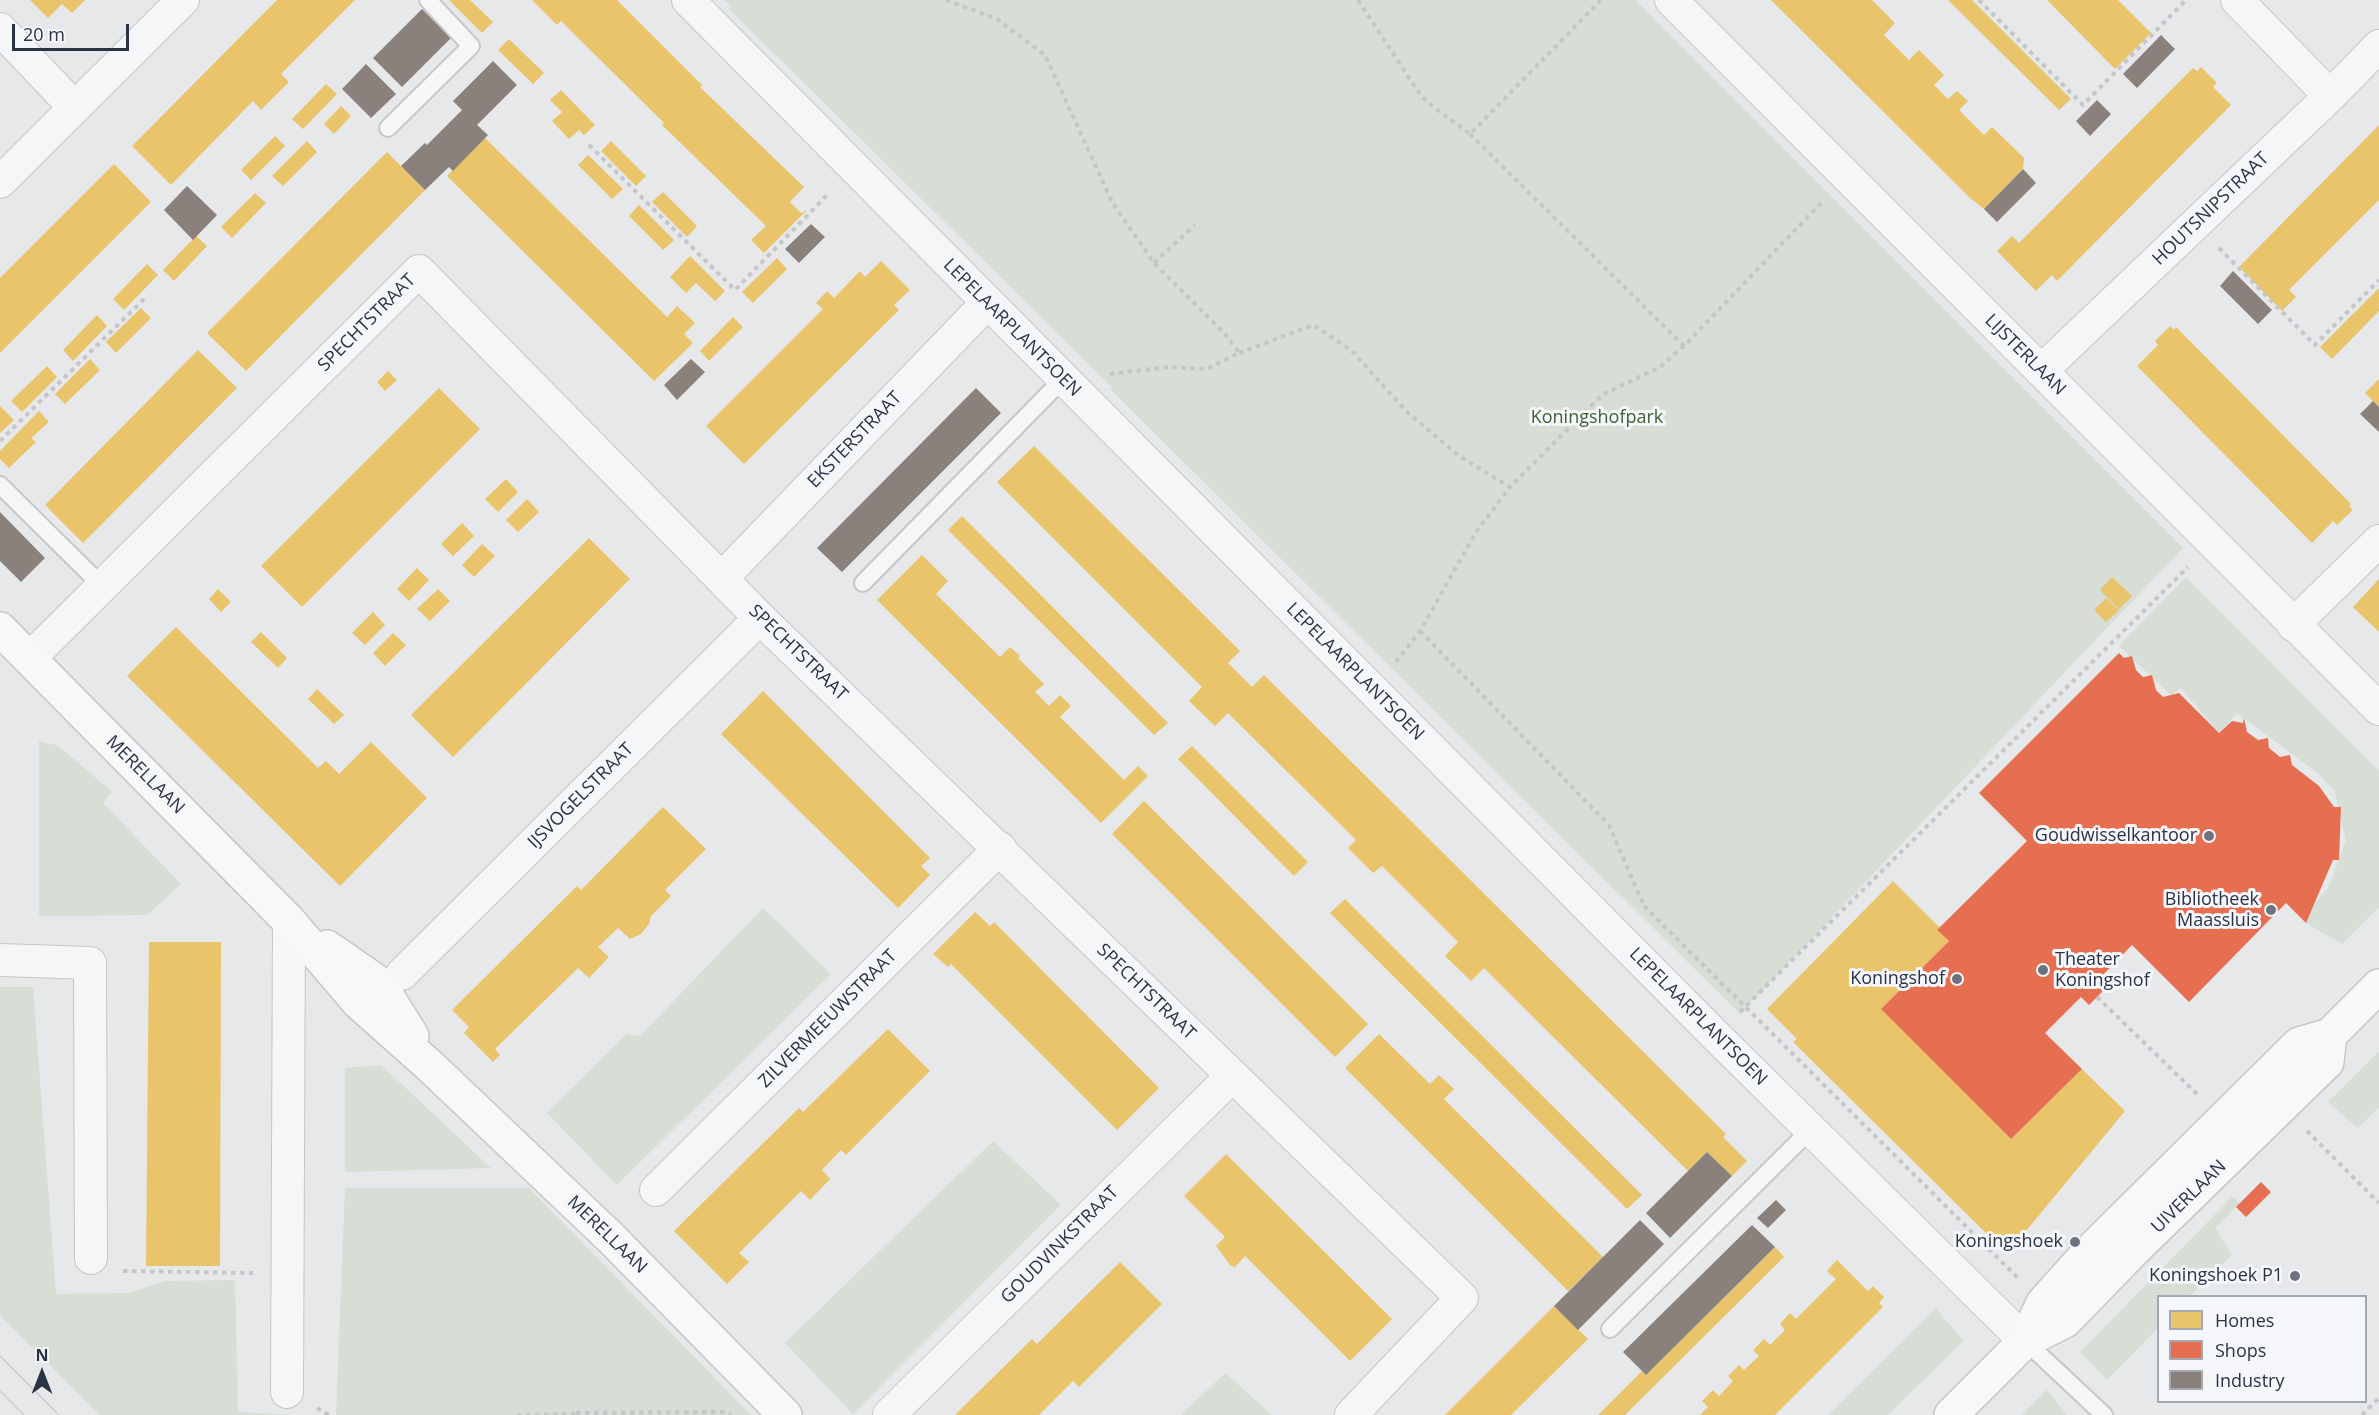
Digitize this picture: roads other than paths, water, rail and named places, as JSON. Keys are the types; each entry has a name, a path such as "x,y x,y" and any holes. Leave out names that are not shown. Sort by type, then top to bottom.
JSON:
{"street":[{"path":"0,182 73,106 183,0"},
{"name":"LEPELAARPLANTSOEN","path":"688,0 1716,1036 2025,1341"},
{"name":"LIJSTERLAAN","path":"1671,0 2379,709"},
{"path":"2237,0 2330,96"},
{"path":"0,29 73,106"},
{"name":"HOUTSNIPSTRAAT","path":"2041,371 2330,96 2379,46"},
{"name":"SPECHTSTRAAT","path":"30,658 419,271 760,618 1462,1298 1351,1415"},
{"name":"EKSTERSTRAAT","path":"722,578 987,303"},
{"path":"2294,626 2379,542"},
{"name":"IJSVOGELSTRAAT","path":"402,974 760,618"},
{"name":"MERELLAAN","path":"0,629 289,921 359,1003 611,1238 780,1413"},
{"name":"ZILVERMEEUWSTRAAT","path":"656,1190 1000,848"},
{"path":"287,1392 289,921"},
{"path":"0,960 90,963 91,1258"},
{"name":"UIVERLAAN","path":"2025,1341 2043,1303 2087,1254 2300,1044 2330,1035 2379,986"},
{"name":"UIVERLAAN","path":"1952,1415 2025,1341 2065,1321 2135,1249 2327,1062 2330,1035"},
{"name":"GOUDVINKSTRAAT","path":"889,1415 1232,1076"}],"lane":[{"path":"388,128 471,46 428,0"},
{"path":"863,583 1070,386"},
{"path":"0,485 102,586"},
{"path":"1610,1329 1810,1130"},
{"path":"2025,1341 2104,1415"}],"tram line":[{"path":"0,1356 59,1415"},
{"path":"0,1391 24,1415"}],"place":[{"name":"Goudwisselkantoor","path":"2209,836"},
{"name":"Bibliotheek Maassluis","path":"2271,910"},
{"name":"Theater Koningshof","path":"2043,970"},
{"name":"Koningshof","path":"1957,979"},
{"name":"Koningshoek","path":"2075,1242"},
{"name":"Koningshoek P1","path":"2295,1276"}],"park label":[{"name":"Koningshofpark","path":"1597,418"}]}
